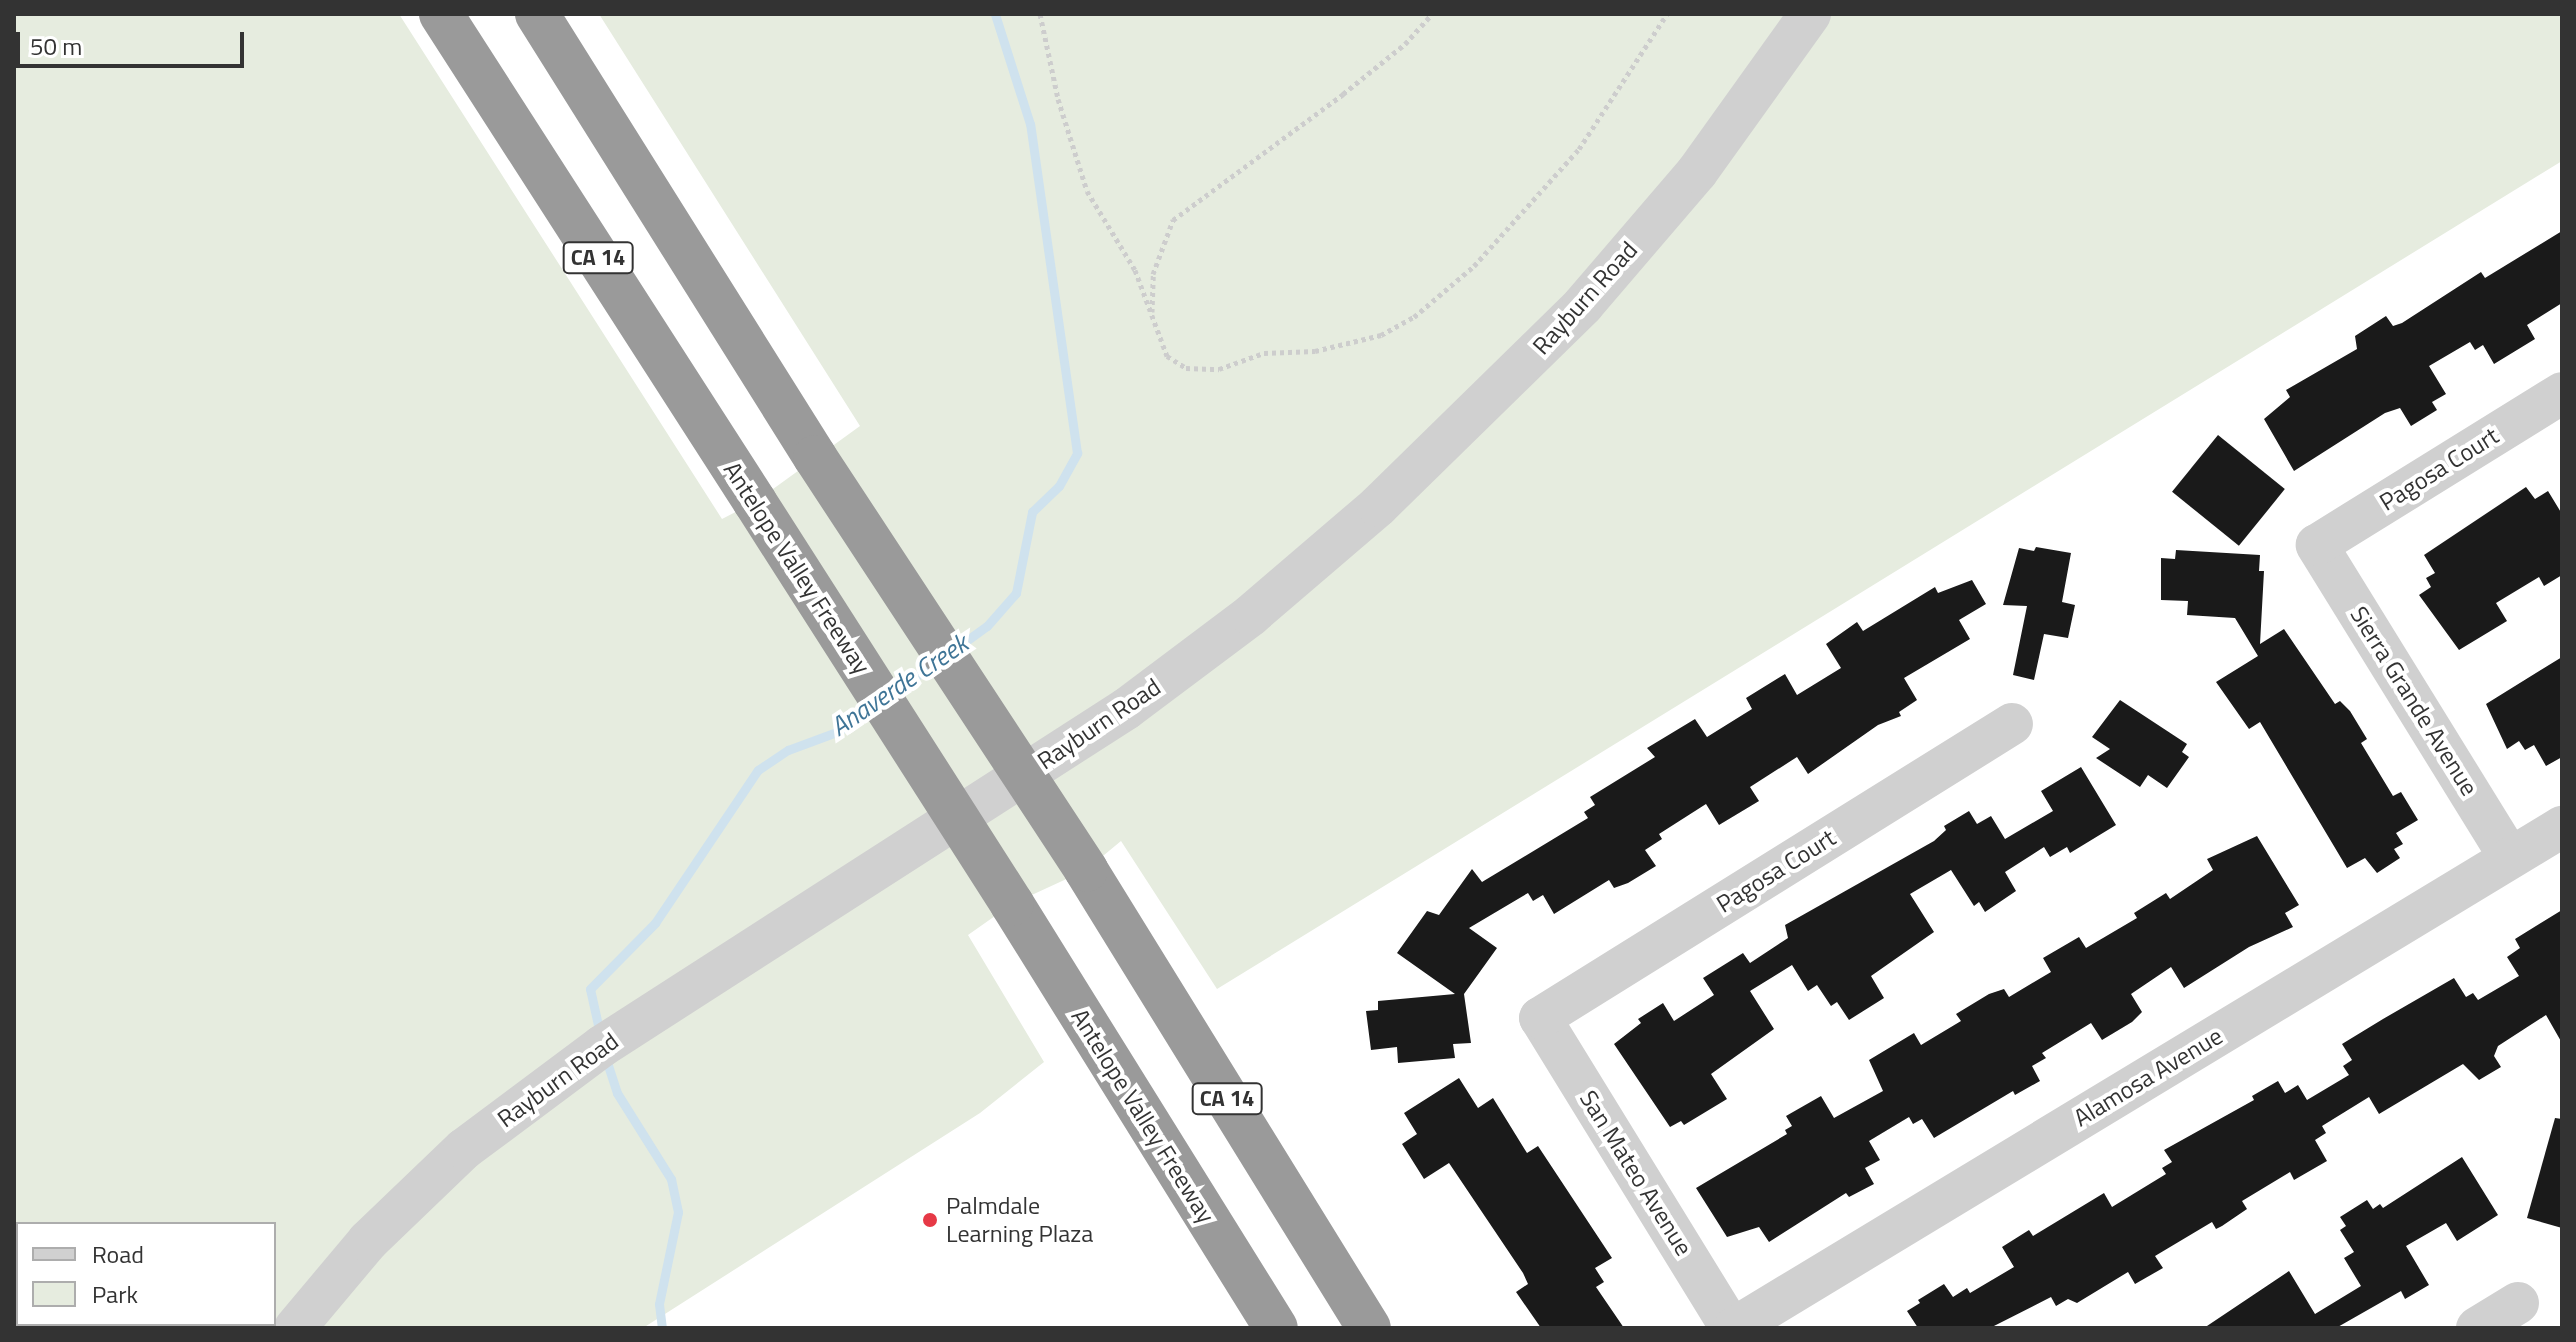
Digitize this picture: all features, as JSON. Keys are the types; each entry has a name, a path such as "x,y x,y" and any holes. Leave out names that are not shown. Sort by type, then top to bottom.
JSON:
{"highway":[{"name":"Antelope Valley Freeway","path":"441,14 1012,904 1276,1328"},
{"name":"CA 14","path":"537,14 815,457 1086,870 1369,1328"}],"street":[{"name":"Rayburn Road","path":"295,1328 368,1241 464,1149 602,1046 1126,709 1251,615 1378,506 1583,305 1697,172 1810,14"},
{"name":"Pagosa Court","path":"2317,545 2562,393"},
{"name":"Sierra Grande Avenue","path":"2317,545 2510,858"},
{"name":"Pagosa Court","path":"1540,1018 2012,724"},
{"name":"Alamosa Avenue","path":"1733,1328 2562,827"},
{"name":"San Mateo Avenue","path":"1540,1018 1733,1328"},
{"path":"2477,1328 2518,1303"}],"path":[{"path":"1040,14 1058,99 1087,191 1117,234 1167,356 1186,368 1219,369 1264,353 1315,351 1381,335 1414,317 1474,266 1579,149 1667,14"},
{"path":"1152,318 1153,274 1173,220 1343,94 1405,44 1432,14"}],"green space":[{"path":"14,14 399,14 722,519 755,502 860,426 599,14 2562,14 2562,161 1217,989 1121,841 1086,870 1012,904 968,935 1044,1062 980,1113 643,1328 14,1328"}],"building":[{"path":"2562,231 2562,303 2527,325 2535,339 2494,364 2483,345 2475,350 2470,342 2429,366 2446,394 2432,402 2437,410 2411,426 2400,408 2385,413 2294,471 2264,419 2290,397 2286,390 2357,349 2355,336 2386,316 2393,326 2402,323 2481,272 2485,278"},
{"path":"2218,435 2285,489 2239,546 2172,492"},
{"path":"2526,487 2535,499 2548,491 2562,514 2562,575 2544,586 2539,577 2496,603 2507,621 2459,650 2419,595 2431,587 2426,578 2435,573 2424,555"},
{"path":"2036,547 2071,553 2062,602 2075,605 2068,638 2044,634 2034,680 2013,675 2027,606 2003,605 2019,548 2034,551"},
{"path":"2176,550 2260,555 2259,571 2264,571 2260,644 2284,629 2335,704 2340,701 2350,711 2367,739 2361,743 2393,796 2401,792 2418,820 2396,833 2403,844 2394,849 2400,858 2377,873 2365,858 2347,868 2260,722 2249,729 2216,682 2258,656 2235,618 2187,615 2188,601 2161,600 2161,558 2175,559"},
{"path":"1972,580 1986,604 1959,620 1970,639 1904,678 1917,700 1899,712 1901,716 1878,725 1808,774 1797,757 1750,787 1759,801 1719,825 1706,804 1659,834 1662,839 1645,850 1656,866 1628,883 1614,888 1609,880 1554,914 1543,895 1533,901 1528,893 1469,928 1497,948 1464,994 1471,1043 1453,1044 1455,1058 1398,1063 1397,1047 1371,1050 1366,1011 1378,1010 1378,1001 1455,994 1397,953 1427,911 1439,915 1472,869 1482,882 1588,818 1584,812 1595,805 1590,797 1655,757 1647,748 1695,719 1707,737 1752,709 1746,698 1785,674 1797,695 1841,668 1826,644 1857,622 1863,631 1935,587 1938,593"},
{"path":"2562,657 2562,757 2546,766 2534,745 2525,750 2519,741 2507,749 2486,704"},
{"path":"2120,700 2187,744 2182,752 2189,757 2167,788 2148,775 2140,787 2096,758 2110,749 2092,737"},
{"path":"2081,767 2116,825 2070,853 2067,847 2050,857 2044,847 2005,872 2016,891 1985,912 1979,902 1974,906 1951,870 1910,894 1934,932 1871,976 1884,998 1849,1020 1837,1002 1831,1006 1817,985 1808,991 1792,965 1750,991 1774,1029 1711,1074 1727,1099 1684,1125 1681,1121 1670,1127 1614,1044 1641,1023 1638,1019 1663,1003 1674,1021 1714,995 1703,978 1743,953 1750,963 1788,938 1785,925 1934,841 1946,830 1944,826 1969,811 1977,824 1991,816 2005,839 2053,811 2041,791"},
{"path":"2257,836 2299,905 2285,913 2293,927 2249,947 2184,988 2171,967 2131,994 2142,1012 2132,1022 2102,1040 2091,1023 2042,1053 2046,1058 2032,1066 2040,1081 2015,1095 2013,1091 1934,1138 1922,1119 1913,1124 1909,1117 1869,1141 1880,1160 1865,1168 1874,1184 1849,1197 1846,1193 1769,1242 1759,1227 1727,1237 1696,1188 1787,1134 1785,1130 1792,1126 1786,1116 1821,1096 1834,1118 1883,1091 1869,1060 1914,1033 1921,1045 1961,1021 1956,1014 1989,994 2004,989 2009,997 2051,972 2043,958 2079,937 2086,948 2137,918 2134,913 2166,893 2170,899 2213,870 2207,859"},
{"path":"2562,910 2562,1043 2546,1015 2498,1046 2494,1056 2501,1067 2479,1080 2463,1064 2379,1114 2369,1097 2322,1126 2326,1133 2315,1140 2327,1161 2294,1180 2290,1172 2242,1201 2247,1209 2222,1226 2216,1229 2212,1222 2155,1256 2163,1268 2135,1284 2128,1272 2077,1303 2068,1299 2056,1306 2051,1297 1990,1328 1918,1328 1907,1311 1920,1303 1918,1300 1944,1284 1953,1297 1967,1288 1970,1293 2014,1267 2002,1247 2029,1230 2033,1236 2104,1193 2112,1207 2166,1174 2162,1168 2172,1162 2164,1150 2254,1100 2252,1096 2278,1081 2285,1093 2298,1085 2307,1100 2349,1075 2343,1066 2352,1060 2342,1044 2454,978 2466,997 2473,993 2478,1000 2519,976 2507,957 2520,948 2515,939"},
{"path":"1459,1078 1478,1108 1493,1098 1527,1153 1538,1146 1612,1258 1595,1268 1604,1282 1596,1287 1624,1328 1541,1328 1516,1292 1528,1284 1523,1273 1449,1163 1424,1179 1402,1144 1417,1134 1404,1113"},
{"path":"2555,1118 2562,1119 2562,1228 2527,1218"},
{"path":"2462,1157 2498,1215 2457,1241 2446,1223 2406,1246 2429,1285 2405,1299 2401,1291 2336,1328 2204,1328 2289,1271 2315,1314 2361,1286 2344,1258 2354,1252 2340,1230 2346,1226 2340,1217 2367,1200 2373,1209 2380,1204 2383,1208"}],"waterway":[{"name":"Anaverde Creek","path":"955,649 987,626 1016,593 1032,512 1059,486 1077,453 1030,124 995,14"},
{"name":"Anaverde Creek","path":"890,695 936,662"},
{"name":"Anaverde Creek","path":"600,1034 590,989 655,923 758,770 788,750 839,731 871,708"},
{"name":"Anaverde Creek","path":"605,1056 617,1093 671,1179 678,1212 659,1304 662,1328"}],"place":[{"name":"Palmdale Learning Plaza","path":"930,1220"}]}
